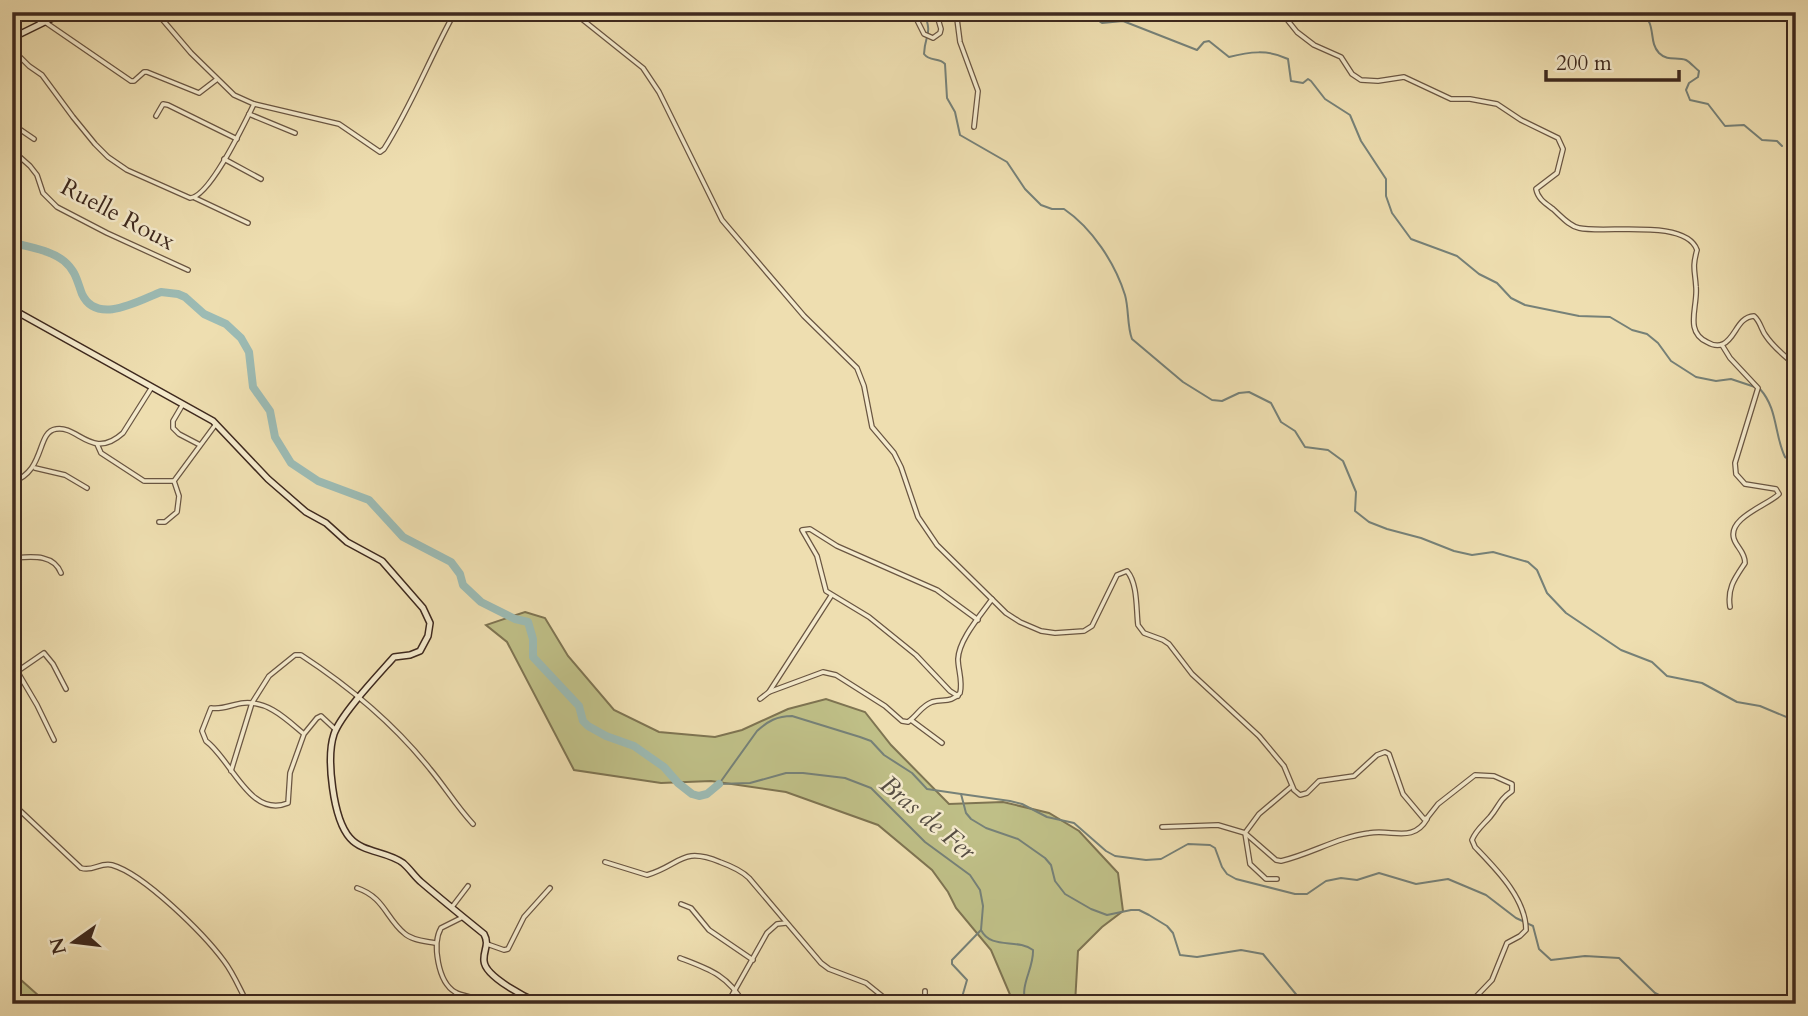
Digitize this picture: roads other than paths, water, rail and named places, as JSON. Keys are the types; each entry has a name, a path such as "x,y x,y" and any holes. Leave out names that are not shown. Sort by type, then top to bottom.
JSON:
{"street":[{"path":"33,12 43,23 131,81 147,72 199,93 216,80"},
{"path":"12,38 65,12"},
{"path":"156,12 216,80 233,95 254,104 339,124 377,151 382,151 394,133 435,47 455,12"},
{"path":"573,12 643,68 659,92 722,220 804,316 857,368 864,386 872,427 898,460 918,517 937,545 992,599 1020,622 1041,632 1084,631 1096,621 1117,575 1127,571 1133,584 1140,630 1168,644 1192,674 1259,736 1284,766 1298,794 1305,794 1320,781 1354,776 1377,755 1385,752 1389,754 1403,794 1420,818 1427,818"},
{"path":"913,12 924,34 933,38 941,29 936,12"},
{"path":"954,12 960,42 978,91 974,127"},
{"path":"1280,12 1297,32 1314,46 1342,57 1352,74 1361,80 1378,82 1404,77 1451,99 1497,104 1521,120 1558,138 1563,149 1559,168 1556,176 1539,186 1536,193 1539,198 1575,227 1663,230 1692,242 1697,250 1693,268 1696,287 1693,329 1699,338 1710,344 1722,345 1739,324 1754,316 1773,345 1796,366"},
{"path":"12,50 43,75 72,117 108,157 127,170 248,223"},
{"path":"156,116 163,104 168,105 236,139"},
{"path":"195,198 224,159 254,104"},
{"path":"249,114 295,133"},
{"path":"12,124 34,139"},
{"name":"Ruelle Roux","path":"12,150 30,166 37,175 43,193 57,207 188,270"},
{"path":"224,159 261,179"},
{"path":"12,309 216,424 268,479 299,506 326,523 347,542 382,561 427,614 430,623 428,636 420,651 410,656 394,657 336,730 332,744 336,806 344,830 358,845 402,862 419,881 484,934 487,944 484,961 489,971 515,991 541,1004"},
{"path":"1722,345 1730,358 1758,388 1735,463 1736,474 1745,484 1771,487 1779,494 1757,506 1734,530 1734,540 1745,558 1745,563 1731,583 1728,596 1730,607"},
{"path":"12,482 34,468 45,436 56,429 63,429 96,443 109,443 122,433 153,387"},
{"path":"183,404 173,421 173,428 200,445"},
{"path":"174,481 216,424"},
{"path":"96,443 101,453 144,481 174,481"},
{"path":"34,468 65,475 87,488"},
{"path":"159,522 164,522 177,512 179,496 174,481"},
{"path":"958,696 916,655 869,617 831,596 825,589 817,556 802,530 810,529 837,546 937,590 978,620"},
{"path":"12,558 46,558 58,567 61,573"},
{"path":"769,692 831,596"},
{"path":"911,720 921,707 958,696 962,686 958,657 964,641 992,599"},
{"path":"12,675 44,653 66,689"},
{"path":"231,771 253,704 269,676 298,654 360,697 421,758 473,824"},
{"path":"17,671 54,740"},
{"path":"760,699 769,692 823,671 836,675 885,706 902,721 911,720 942,743"},
{"path":"304,734 275,712 253,704 223,709 211,708 202,725 203,738 231,771 261,803 275,807 288,802 290,773 304,734 321,716 336,730"},
{"path":"1162,827 1218,825 1245,833 1276,860 1281,861 1320,850 1350,836 1370,832 1412,833 1421,828 1438,804 1475,775 1483,773 1513,785 1513,789 1498,802 1472,840 1475,847 1506,881 1524,917 1526,930 1507,943 1492,980 1469,1004"},
{"path":"1277,879 1260,875 1250,864 1245,833 1259,814 1292,786"},
{"path":"12,803 81,869 88,870 102,864 113,865 158,893 222,958 248,1004"},
{"path":"605,862 647,875 685,858 704,855 745,874 825,967 866,982 892,1004"},
{"path":"452,908 468,886"},
{"path":"357,888 368,893 384,907 406,935 435,943"},
{"path":"487,944 508,949 524,916 550,888"},
{"path":"681,904 691,908 715,935 753,960"},
{"path":"463,917 443,926 435,943 439,964 449,987 471,998 471,1004"},
{"path":"727,1004 772,927 786,923"},
{"path":"680,958 716,972 735,988 744,1004"},
{"path":"922,1004 925,991"}],"waterway":[{"path":"924,12 928,30 924,54 945,64 947,98 955,112 960,135 1007,162 1025,189 1041,205 1064,209 1084,226 1109,259 1121,283 1132,339 1183,382 1212,400 1222,401 1239,393 1249,392 1271,403 1281,422 1295,431 1305,447 1328,450 1343,461 1356,492 1355,511 1369,522 1454,551 1472,555 1493,552 1528,562 1537,570 1547,593 1566,613 1621,650 1652,662 1667,676 1702,683 1737,702 1760,706 1796,721"},
{"path":"1044,12 1064,18 1088,14 1102,23 1123,21 1197,50 1204,42 1209,41 1229,57 1258,52 1288,59 1291,81 1303,83 1308,79 1325,99 1350,115 1361,141 1386,179 1386,196 1392,213 1411,239 1457,256 1479,274 1497,283 1511,298 1525,305 1579,316 1610,317 1632,330 1647,334 1658,343 1671,361 1696,377 1716,381 1731,379 1755,387"},
{"path":"1642,12 1647,17 1659,53 1666,57 1686,60 1699,71 1698,77 1689,83 1686,90 1690,100 1708,104 1725,126 1744,125 1762,140 1777,141 1782,146"},
{"path":"12,242 45,251 64,261 74,272 82,294 89,303 98,308 108,310 131,305 161,292 178,294 204,314 226,324 241,338 249,352 253,387 270,411 275,437 291,463 318,481 369,500 403,537 451,562 460,574 463,585 481,602 515,619 528,622 533,639 533,657 579,706 583,721 588,726 634,746 664,767 692,794 707,794 719,784"},
{"path":"1760,389 1773,413 1785,457 1796,463"},
{"path":"719,784 757,731 777,718 792,716 871,741 884,755 912,773 927,789 961,794 966,813 971,819 986,828 1018,839 1045,858 1051,865 1055,881 1065,894 1107,915 1131,910 1139,910 1149,915 1173,933 1180,955 1197,957 1241,950 1263,954 1304,1004"},
{"name":"Bras de Fer","path":"719,784 750,783 786,773 845,778 871,788 925,842 970,875 980,890 983,906 981,930 952,960 952,964 967,980 960,1004"},
{"path":"961,794 1022,804 1047,817 1074,823 1115,856 1161,859 1188,844 1210,845 1215,848 1227,874 1236,879 1295,894 1307,894 1326,881 1341,878 1357,880 1379,873 1416,884 1448,879 1486,895 1516,918 1533,926 1539,949 1551,960 1585,956 1619,958 1655,993 1677,1004"},
{"path":"981,930 991,940 1033,950 1024,990 1026,1004"},
{"path":"12,1000 15,1004"}]}
